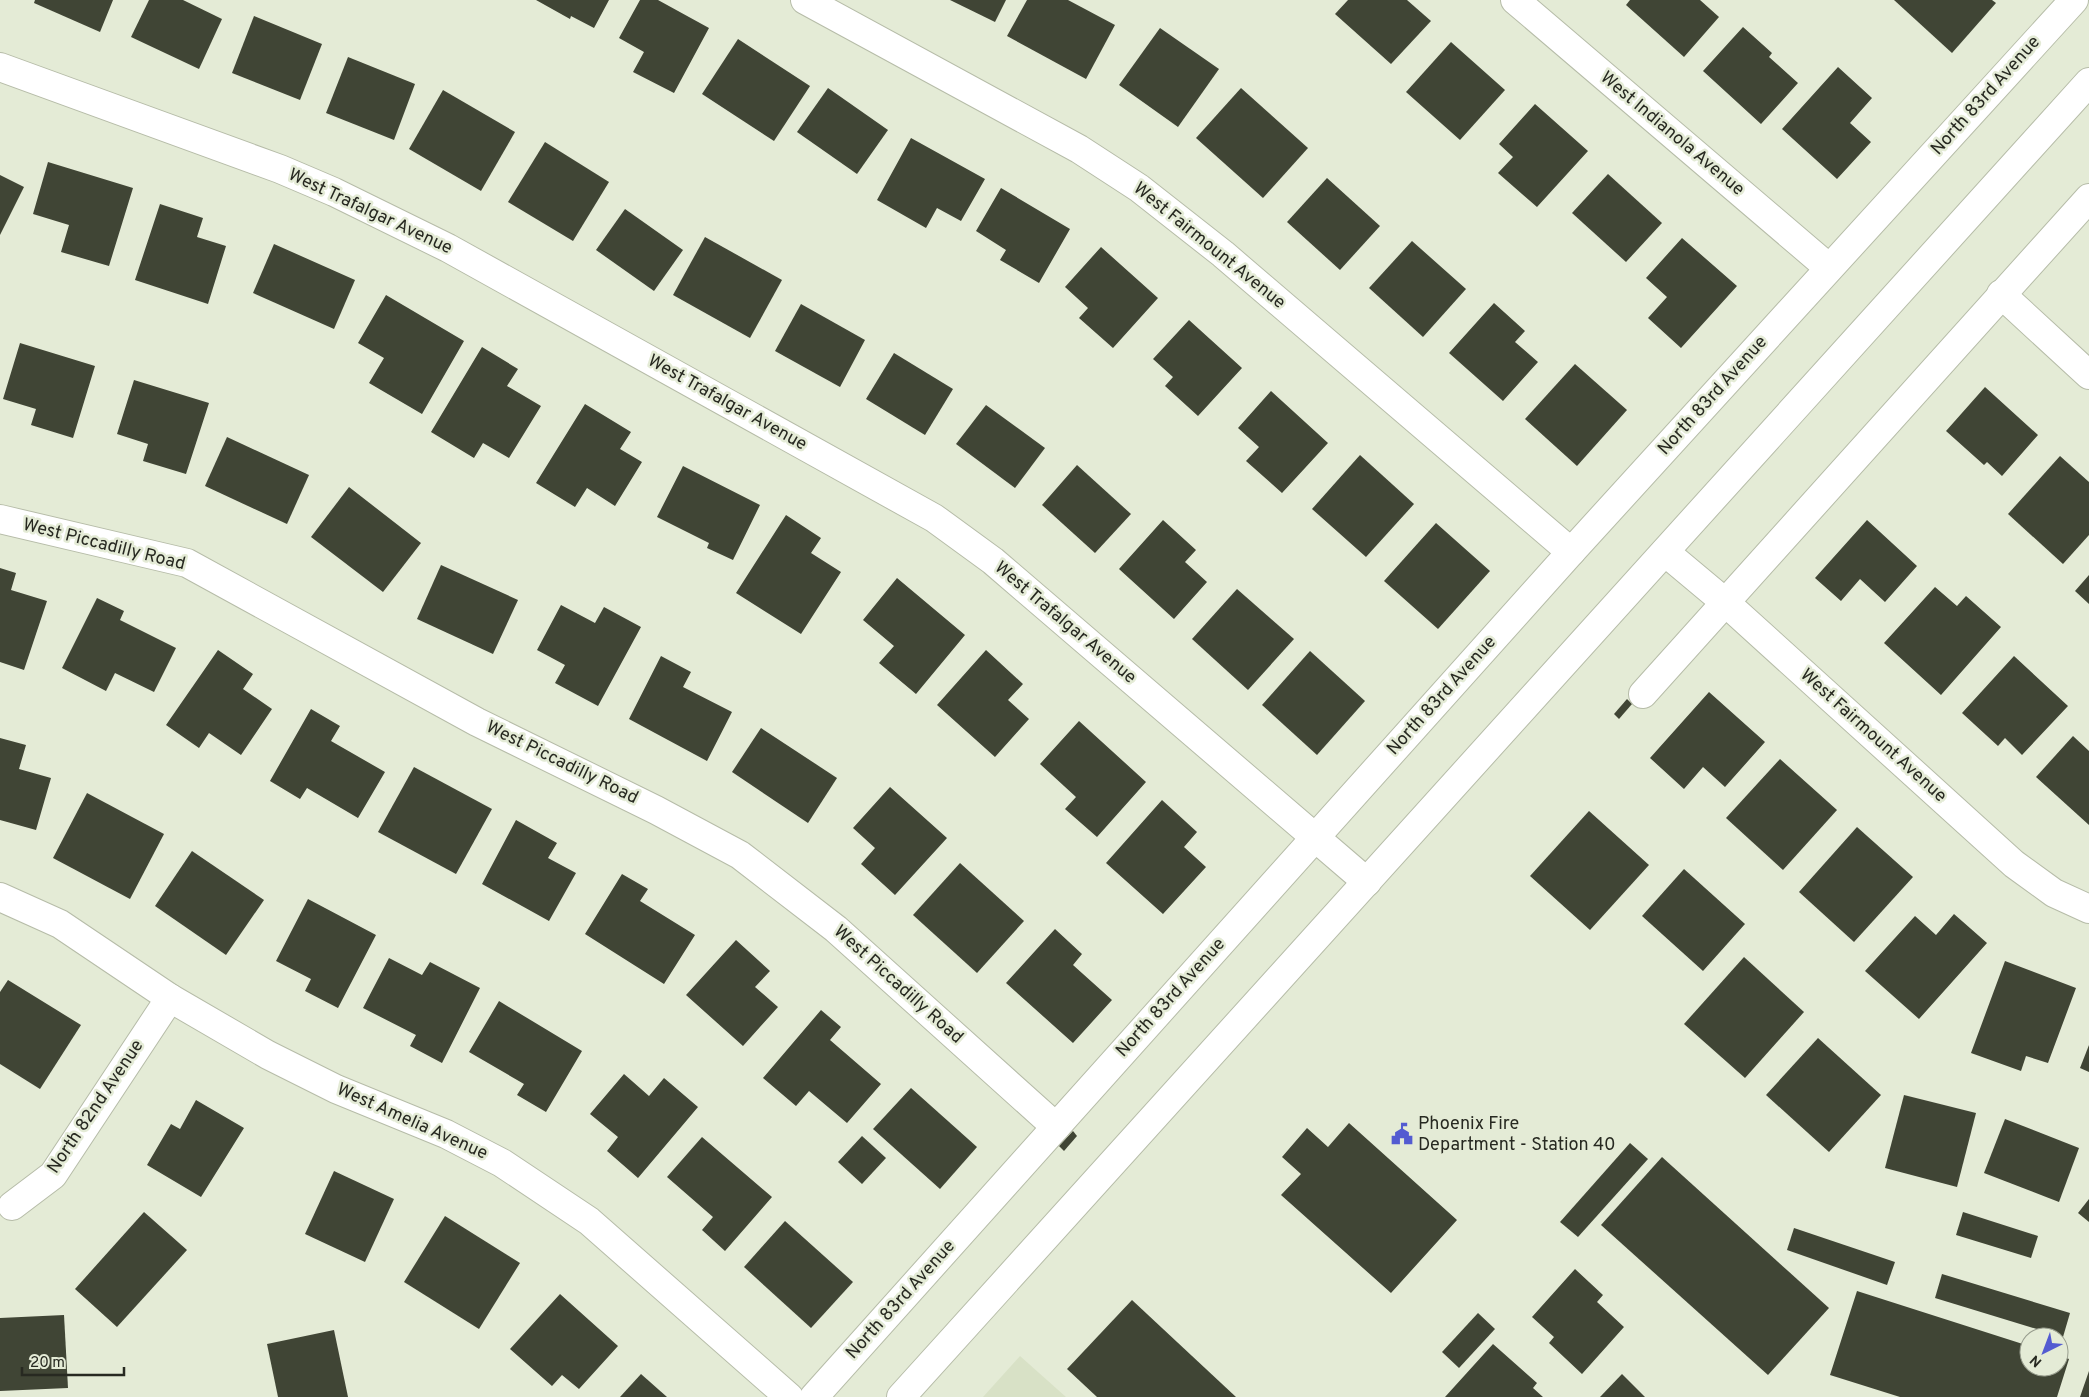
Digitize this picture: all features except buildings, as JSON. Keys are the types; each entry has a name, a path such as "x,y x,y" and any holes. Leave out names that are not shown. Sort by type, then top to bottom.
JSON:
{"street":[{"name":"West Fairmount Avenue","path":"805,0 1072,145 1139,188 1223,254 1571,552"},
{"name":"West Indianola Avenue","path":"1515,0 1829,268"},
{"name":"North 83rd Avenue","path":"814,1397 1571,552 2074,0"},
{"name":"West Trafalgar Avenue","path":"0,67 280,170 334,192 448,248 927,513 994,561 1367,882"},
{"path":"901,1397 2089,82"},
{"path":"1643,694 1726,604 2001,294 2089,198"},
{"path":"2001,294 2089,374"},
{"name":"West Piccadilly Road","path":"0,519 187,563 477,722 656,810 740,855 836,929 1056,1127"},
{"name":"West Fairmount Avenue","path":"1665,552 1726,604 2014,864 2054,893 2089,909"},
{"name":"West Amelia Avenue","path":"0,897 60,924 170,998 268,1056 336,1089 446,1134 502,1163 547,1191 589,1221 789,1397"},
{"name":"North 82nd Avenue","path":"12,1206 53,1175 170,998"}],"shaded area":[{"path":"1020,1356 1066,1397 983,1397"}],"place":[{"name":"Phoenix Fire Department - Station 40","path":"1402,1134"}]}
